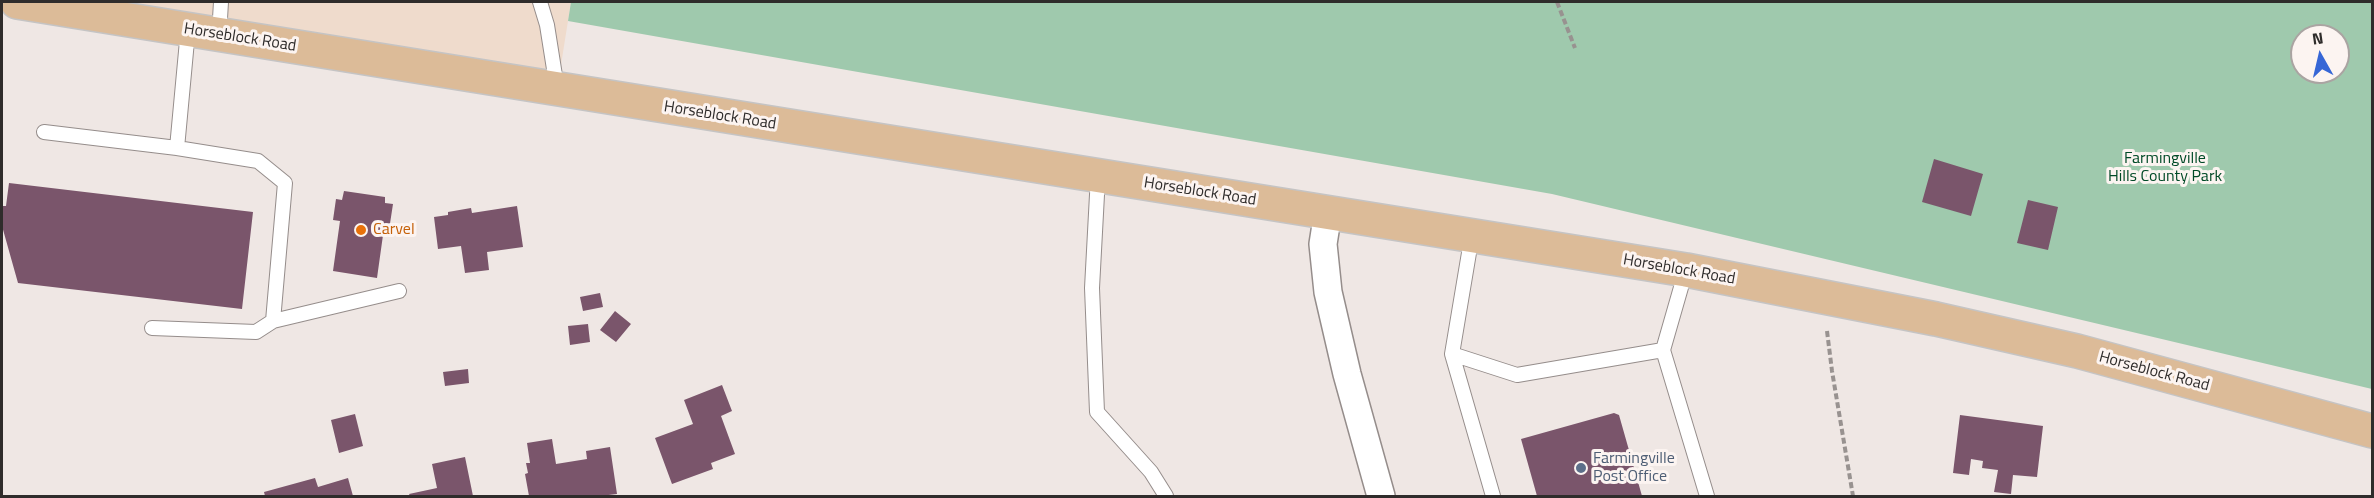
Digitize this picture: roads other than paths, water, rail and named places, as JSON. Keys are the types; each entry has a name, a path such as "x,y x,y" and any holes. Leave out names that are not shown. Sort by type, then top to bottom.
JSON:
{"main road":[{"name":"Horseblock Road","path":"17,2 1686,270 1936,319 2077,351 2373,431"}],"street":[{"path":"1328,212 1323,244 1328,292 1347,374 1382,496"}],"lane":[{"path":"177,148 204,32 221,2"},
{"path":"540,2 547,25 557,90"},
{"path":"44,132 177,148 258,161 285,183 273,321"},
{"path":"1098,176 1092,288 1097,412 1151,472 1166,496"},
{"path":"1472,235 1452,354 1493,496"},
{"path":"1686,270 1663,350 1707,496"},
{"path":"152,328 256,332 273,321 399,291"},
{"path":"1452,354 1517,375 1663,350"}],"place":[{"name":"Carvel","path":"361,230"},
{"name":"Farmingville Post Office","path":"1581,468"}],"park label":[{"name":"Farmingville Hills County Park","path":"2165,168"}]}
